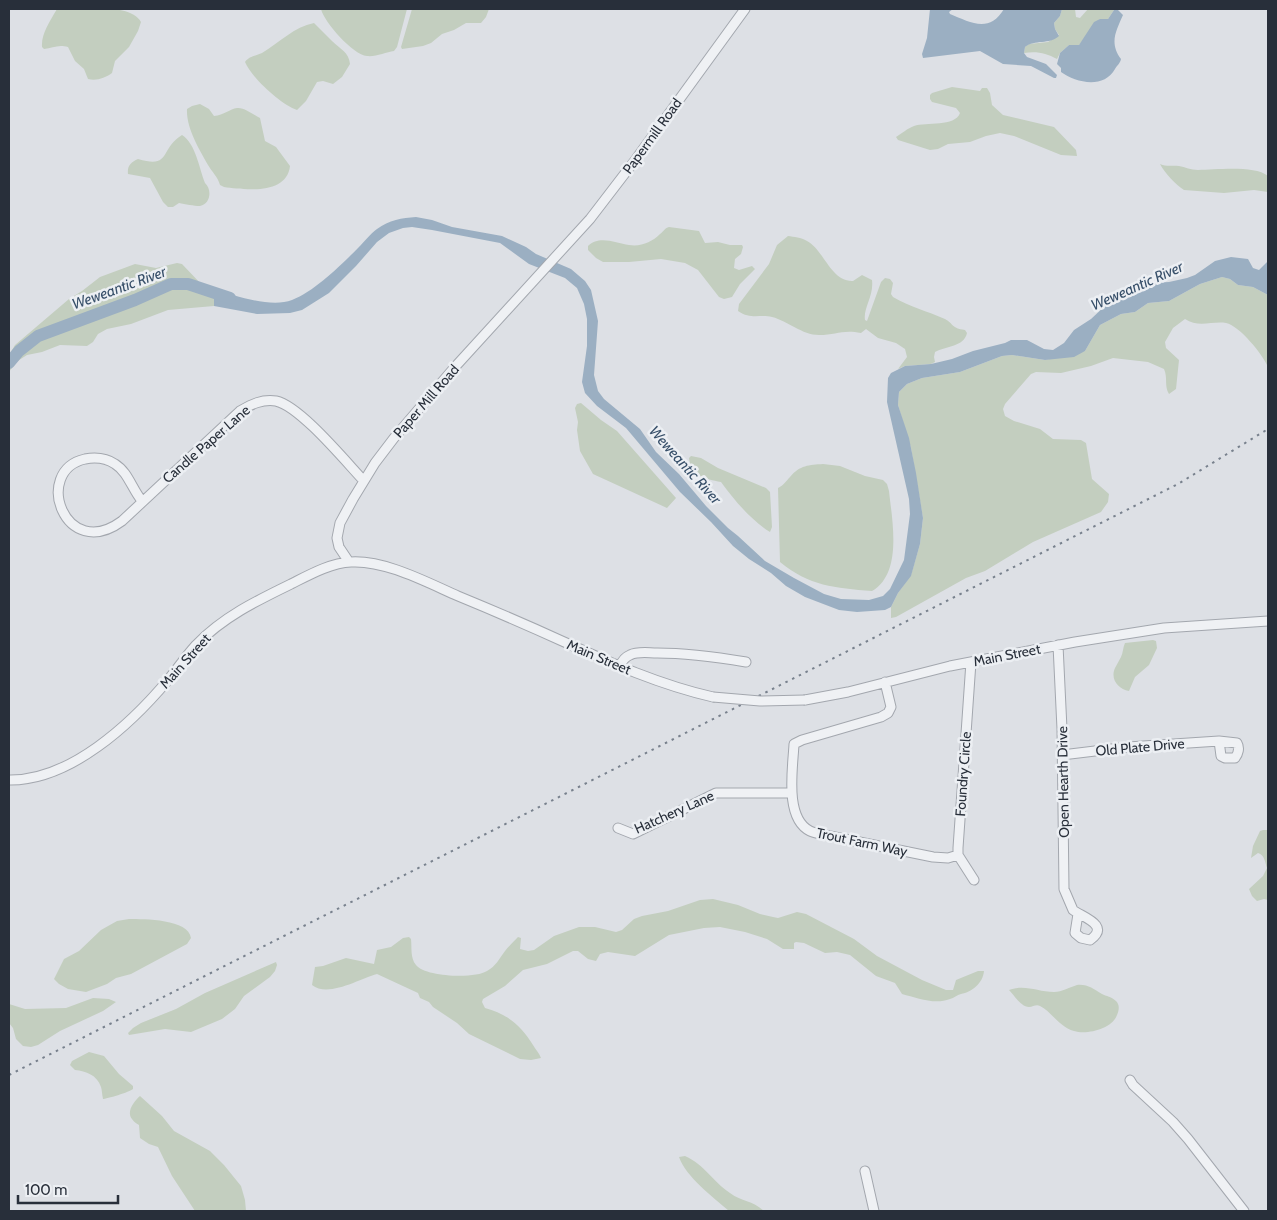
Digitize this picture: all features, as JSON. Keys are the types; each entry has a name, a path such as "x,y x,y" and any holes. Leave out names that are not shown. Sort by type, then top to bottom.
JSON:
{"street":[{"name":"Papermill Road","path":"554,258 590,219 612,191 745,9"},
{"name":"Paper Mill Road","path":"349,562 339,547 337,538 340,523 364,481 394,438 454,368 554,258"},
{"name":"Candle Paper Lane","path":"142,501 134,492 124,472 116,464 105,459 82,460 64,474 59,485 58,498 60,508 65,517 76,527 100,532 112,528 142,501 240,411 251,404 269,401 278,402 297,412 364,481"},
{"name":"Main Street","path":"9,780 44,774 76,761 129,722 167,681 196,645 222,622 251,603 323,569 349,562 367,562 381,565 422,580 620,666 692,692 713,697 760,701 805,700 848,692 915,674 971,662 1058,645 1164,628 1268,621"},
{"name":"Open Hearth Drive","path":"1058,645 1064,889 1073,910 1078,914"},
{"path":"620,666 624,658 639,653 705,655 746,662"},
{"name":"Foundry Circle","path":"958,855 971,662"},
{"name":"Trout Farm Way","path":"885,682 891,707 888,713 881,717 794,744 792,793 796,814 809,831 933,857 948,858 958,855"},
{"name":"Old Plate Drive","path":"1062,754 1128,747 1219,741"},
{"name":"Hatchery Lane","path":"618,828 633,834 716,793 792,793"},
{"path":"958,855 974,880"},
{"path":"1130,1080 1188,1139 1244,1211"},
{"path":"865,1171 874,1211"}],"green space":[{"path":"57,9 115,9 135,16 141,22 129,47 115,61 112,73 101,79 91,80 88,79 84,69 75,61 68,47 58,46 44,49 42,47 44,32"},
{"path":"321,9 407,9 397,47 394,51 367,56 354,50 340,37 327,22"},
{"path":"412,9 489,9 481,23 466,23 442,34 431,43 402,49"},
{"path":"1062,9 1075,9 1076,17 1080,18 1088,9 1114,10 1108,19 1100,19 1079,45 1069,45 1060,53 1057,59 1041,53 1024,53 1025,47 1029,44 1048,42 1059,35 1054,23 1060,16"},
{"path":"314,23 346,54 350,64 342,77 333,84 323,81 317,82 306,101 297,110 267,90 253,75 245,62 294,31"},
{"path":"952,87 980,91 982,88 987,88 992,105 1003,115 1054,127 1076,150 1077,156 1061,155 1014,136 1000,133 970,142 948,144 938,149 930,150 898,140 896,137 914,126 946,122 957,117 960,113 956,108 932,102 930,99 932,93"},
{"path":"200,104 209,109 214,116 240,108 260,118 265,141 276,147 290,166 287,175 281,182 273,186 253,189 224,187 220,185 197,145 187,116 187,109"},
{"path":"182,135 194,150 205,183 209,189 209,196 204,205 179,203 173,207 168,207 163,202 150,178 128,174 131,163 138,159 156,161 161,159 175,140"},
{"path":"1160,164 1195,170 1254,170 1268,176 1268,192 1254,190 1224,193 1184,190 1170,178"},
{"path":"669,227 699,231 705,243 718,242 742,245 741,254 735,259 734,268 739,270 752,266 755,269 740,284 732,297 724,299 719,297 698,270 685,263 661,259 603,262 588,250 588,246 592,243 602,240 629,245 642,245"},
{"path":"788,236 798,237 813,245 833,271 845,280 853,281 862,275 872,280 865,320 867,321 881,282 885,278 890,279 893,283 891,294 893,297 945,319 955,327 965,330 967,333 965,338 958,344 935,352 935,362 931,364 905,366 898,369 907,357 905,349 896,343 878,338 866,329 861,333 844,332 819,335 807,333 772,317 751,316 738,311 739,304 769,264 777,245"},
{"path":"177,263 182,264 202,285 214,289 214,306 168,310 131,324 107,329 98,334 93,342 87,346 60,345 27,355 16,362 9,372 9,355 15,345 69,299 100,277 135,264 156,268"},
{"path":"1222,277 1230,279 1238,285 1253,287 1268,295 1268,367 1250,342 1232,325 1226,323 1195,323 1185,319 1173,328 1165,342 1166,348 1179,360 1176,389 1169,394 1164,369 1148,362 1113,358 1091,366 1061,373 1036,372 1031,374 1005,404 1003,409 1005,416 1014,421 1040,429 1053,439 1081,440 1086,443 1092,479 1109,494 1108,502 1101,512 1033,542 985,571 966,578 891,618 891,607 911,575 920,544 923,518 911,448 898,405 899,392 907,384 922,378 960,372 1002,356 1012,355 1045,360 1085,351 1100,325 1121,314 1135,312 1148,303 1169,301 1200,284"},
{"path":"581,403 617,431 676,498 667,508 593,474 580,451 575,408 577,404"},
{"path":"691,456 701,458 718,468 766,488 770,492 772,527 770,532 743,509 721,482 704,478 696,473 690,464 689,458"},
{"path":"809,465 840,466 865,476 883,480 887,484 893,531 892,559 882,583 872,591 834,587 812,581 780,562 778,488 801,468"},
{"path":"1156,641 1157,648 1149,665 1135,677 1129,691 1118,686 1114,680 1114,672 1125,643"},
{"path":"1268,830 1268,900 1257,901 1249,889 1263,876 1267,868 1260,854 1258,853 1251,858 1253,846 1260,831"},
{"path":"713,899 778,918 797,912 806,914 854,939 877,956 922,980 946,990 953,990 956,980 978,971 984,971 982,979 969,991 951,999 944,1001 926,1000 902,994 895,983 876,976 850,955 837,952 825,953 804,943 796,942 794,943 794,949 783,949 767,939 720,927 669,935 635,956 608,952 600,954 596,961 588,959 578,951 573,951 547,964 523,970 505,986 483,999 482,1002 485,1008 507,1017 524,1032 541,1058 531,1060 520,1059 469,1034 429,1002 420,998 418,993 377,974 335,989 319,988 312,985 315,967 346,958 374,964 377,950 391,947 403,938 409,937 411,939 413,959 421,969 450,976 481,974 493,967 518,937 521,938 520,949 534,950 554,936 579,927 595,927 616,932 622,930 634,919 642,916 668,911 700,900"},
{"path":"129,919 165,921 183,927 191,938 187,944 131,974 116,978 107,984 86,992 68,989 54,979 64,959 79,951 101,930 117,921"},
{"path":"276,962 275,971 270,977 244,996 235,1009 222,1019 191,1032 165,1029 129,1035 128,1033 141,1023 176,1009 205,993"},
{"path":"1077,985 1090,987 1116,1001 1119,1006 1117,1015 1110,1024 1098,1030 1074,1031 1064,1026 1040,1006 1029,1007 1023,1005 1009,990 1021,988 1057,992"},
{"path":"93,998 109,999 116,1002 103,1011 60,1031 38,1045 31,1047 23,1046 16,1039 13,1028 9,1023 9,1004 25,1009 66,1008"},
{"path":"89,1052 104,1056 119,1074 133,1086 133,1089 103,1099 101,1087 97,1079 83,1071 75,1070 70,1065 72,1061"},
{"path":"140,1096 162,1116 174,1131 210,1151 224,1165 241,1186 246,1211 195,1211 172,1176 158,1147 140,1138 139,1125 130,1116 130,1110"},
{"path":"685,1156 698,1164 730,1193 764,1211 729,1211 688,1172 679,1157"}],"water":[{"path":"930,9 953,9 949,12 950,14 972,23 986,24 998,17 1004,9 1062,9 1060,16 1054,23 1059,36 1055,39 1033,43 1025,47 1024,53 1027,57 1046,64 1057,75 1056,78 1031,66 1003,64 980,51 923,58 922,54 927,38"},
{"path":"1117,9 1123,15 1115,37 1115,48 1121,59 1110,75 1097,82 1090,82 1074,79 1061,72 1061,68 1057,64 1060,53 1069,45 1079,45 1094,22 1100,19 1108,19 1114,10"},
{"path":"416,217 452,227 502,236 526,247 536,254 571,269 585,281 591,290 598,321 594,375 598,391 604,399 640,429 656,452 679,474 706,506 765,561 824,594 841,599 869,600 883,596 890,589 904,560 910,514 909,499 887,402 888,378 891,373 905,366 931,364 952,359 1011,340 1027,340 1044,349 1053,350 1064,343 1074,330 1125,292 1151,283 1187,278 1195,275 1215,261 1231,257 1248,259 1253,268 1259,270 1268,261 1268,295 1253,287 1238,285 1230,279 1222,277 1200,284 1169,301 1148,303 1135,312 1121,314 1100,325 1085,351 1074,357 1045,360 1012,355 1002,356 960,372 922,378 907,384 899,392 898,405 909,438 916,473 923,518 920,544 911,576 898,593 891,607 885,610 857,612 839,610 805,597 786,586 733,546 680,492 626,428 597,406 585,393 582,382 587,346 587,319 584,304 577,288 565,278 529,264 500,243 432,230 412,227 403,228 389,233 377,242 329,293 302,310 290,313 257,314 214,306 214,289 242,298 264,302 274,303 292,300 301,296 327,277 372,233 386,223"}],"waterway":[{"name":"Weweantic River","path":"9,363 19,351 38,336 135,300 171,284 188,284 230,298"}],"railway":[{"path":"9,1075 1178,484 1268,429"}]}
